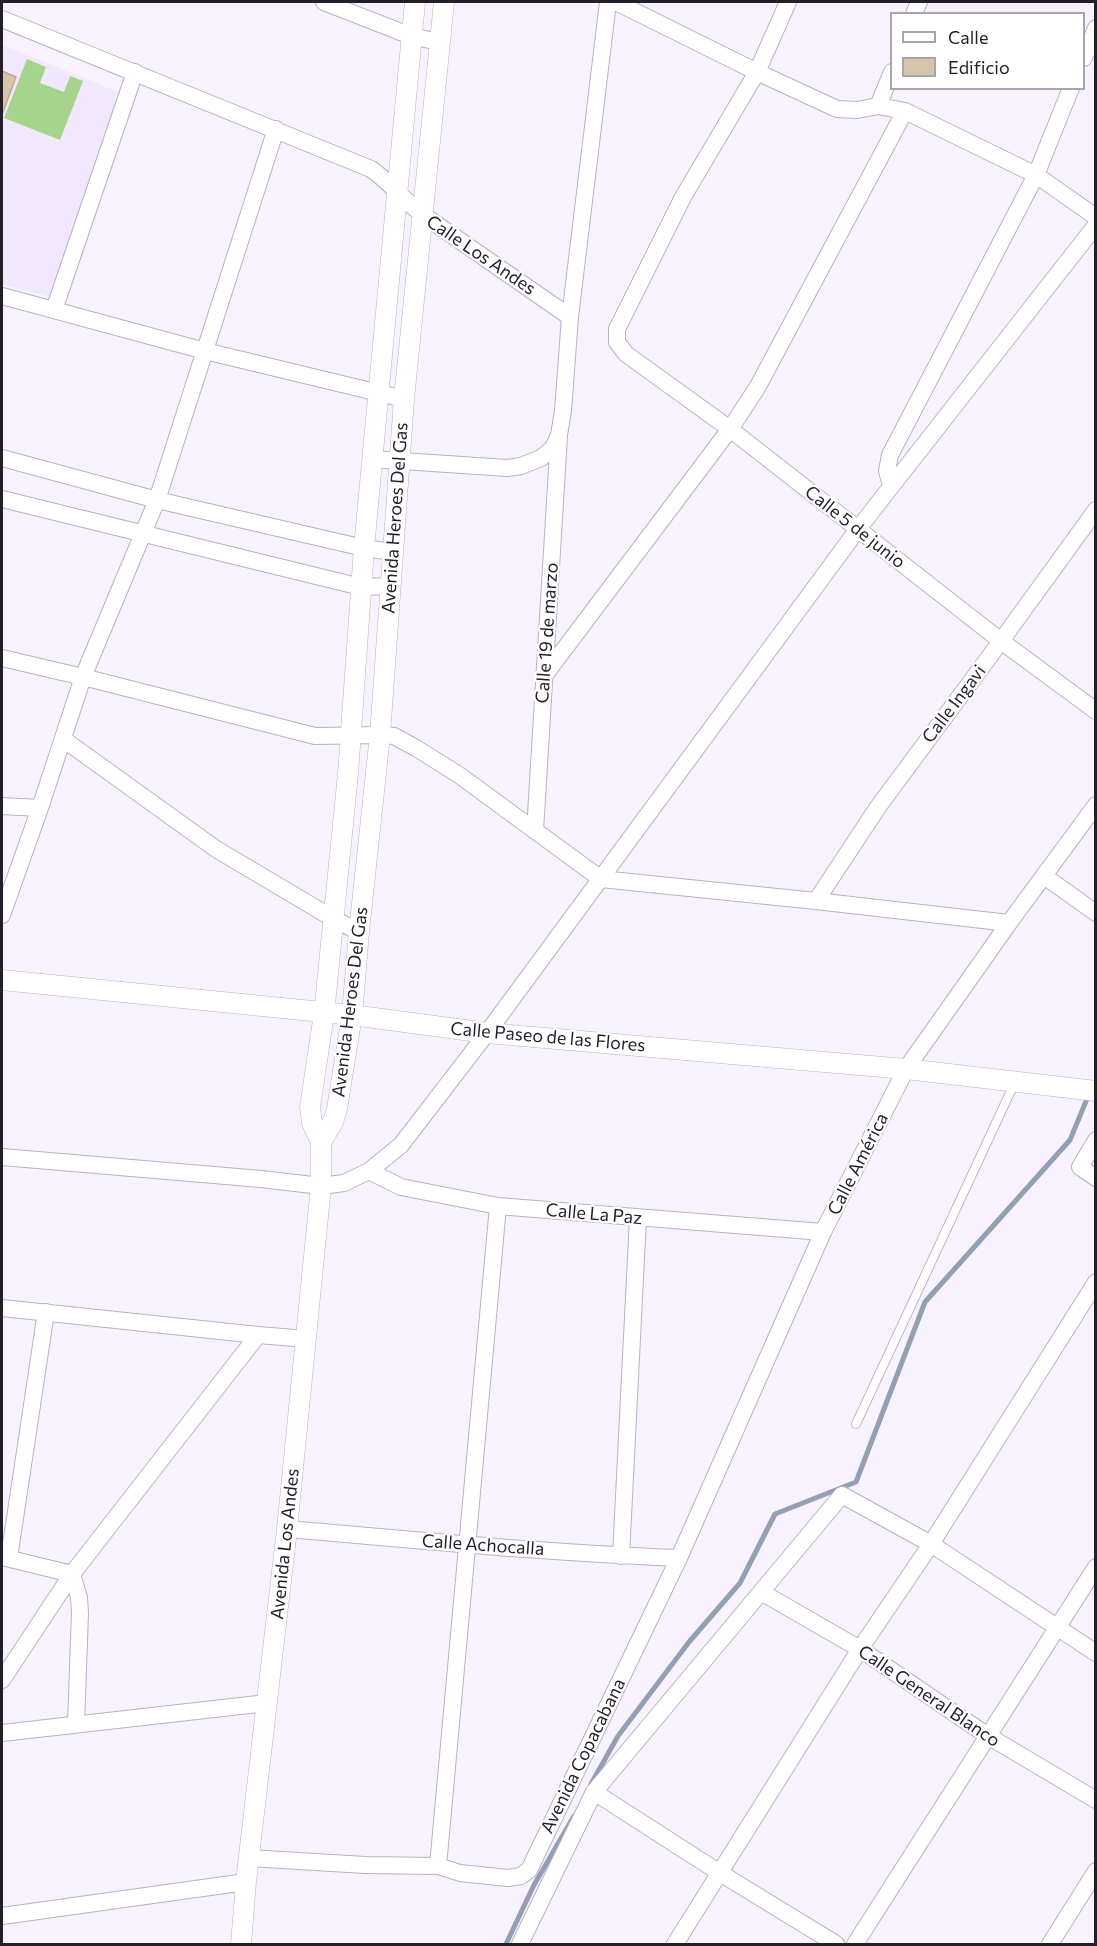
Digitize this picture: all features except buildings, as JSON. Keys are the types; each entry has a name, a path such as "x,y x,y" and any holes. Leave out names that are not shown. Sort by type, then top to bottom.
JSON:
{"street":[{"path":"324,2 411,36 439,42"},
{"name":"Avenida Heroes Del Gas","path":"321,1142 312,1123 310,1107 324,1014 334,919 351,735 363,548 415,2"},
{"name":"Avenida Heroes Del Gas","path":"321,1142 333,1122 337,1109 352,1015 380,735 398,462 444,2"},
{"name":"Calle 19 de marzo","path":"535,831 559,435 570,316 608,2"},
{"path":"616,2 837,109 857,110 878,106 905,111 1036,175 1095,217"},
{"path":"757,72 788,2"},
{"name":"Calle Los Andes","path":"2,19 370,169 385,179 406,202 423,215 570,316"},
{"path":"1089,52 1095,28"},
{"path":"54,310 135,72"},
{"name":"Calle 5 de junio","path":"757,72 683,197 616,329 616,342 626,354 730,429 1001,641 1095,711"},
{"path":"878,106 890,75"},
{"path":"891,485 888,471 890,455 1036,175 1070,90"},
{"path":"544,676 730,429 758,388 905,111"},
{"path":"2,915 83,677 157,500 276,129"},
{"path":"2,1157 321,1186 344,1183 369,1171 401,1145 487,1033 891,485 1095,225"},
{"path":"2,296 205,351 404,399"},
{"path":"372,459 507,468 521,466 548,453 559,435"},
{"path":"2,458 157,500 363,548 392,552"},
{"path":"2,499 361,587 390,586"},
{"name":"Calle Ingavi","path":"816,901 878,807 1095,510"},
{"path":"2,658 315,736 394,736 459,775 601,879 1008,923"},
{"path":"63,739 216,849 359,932"},
{"name":"Calle América","path":"679,1558 823,1232 906,1069 1008,923 1095,805"},
{"path":"2,806 40,808"},
{"path":"1044,876 1095,913"},
{"name":"Calle Paseo de las Flores","path":"2,980 352,1015 487,1033 906,1069 1095,1091"},
{"path":"1095,1140 1080,1167 1095,1178"},
{"name":"Avenida Los Andes","path":"241,1944 307,1339 321,1186 321,1142"},
{"name":"Calle La Paz","path":"369,1171 401,1187 498,1206 823,1232"},
{"path":"438,1866 498,1206"},
{"path":"621,1556 638,1218"},
{"path":"675,1944 860,1649 931,1544 1095,1282"},
{"path":"2,1308 307,1339"},
{"path":"46,1312 5,1558 72,1574"},
{"path":"2,1680 72,1574 258,1335"},
{"path":"520,1944 594,1792 843,1495 931,1544 1095,1653"},
{"name":"Calle Achocalla","path":"287,1529 467,1545 679,1558"},
{"name":"Avenida Copacabana","path":"249,1858 365,1865 438,1866 460,1873 508,1878 521,1876 529,1870 679,1558"},
{"path":"855,1944 1095,1567"},
{"path":"72,1574 79,1597 80,1613 76,1724"},
{"name":"Calle General Blanco","path":"762,1592 860,1649 988,1736 1095,1800"},
{"path":"2,1733 267,1703"},
{"path":"594,1792 836,1944"},
{"path":"1050,1944 1095,1871"},
{"path":"2,1916 246,1882"}],"lane":[{"path":"856,1424 1015,1081"}],"shaded area":[{"path":"2,45 118,92 54,298 2,284"}],"green space":[{"path":"27,59 46,67 40,83 64,92 70,76 83,81 60,140 4,118"}],"waterway":[{"path":"591,1784 618,1736 689,1642 740,1583 775,1514 856,1482 925,1302 1070,1140 1089,1094"},
{"path":"506,1944 534,1885 574,1816"}]}
